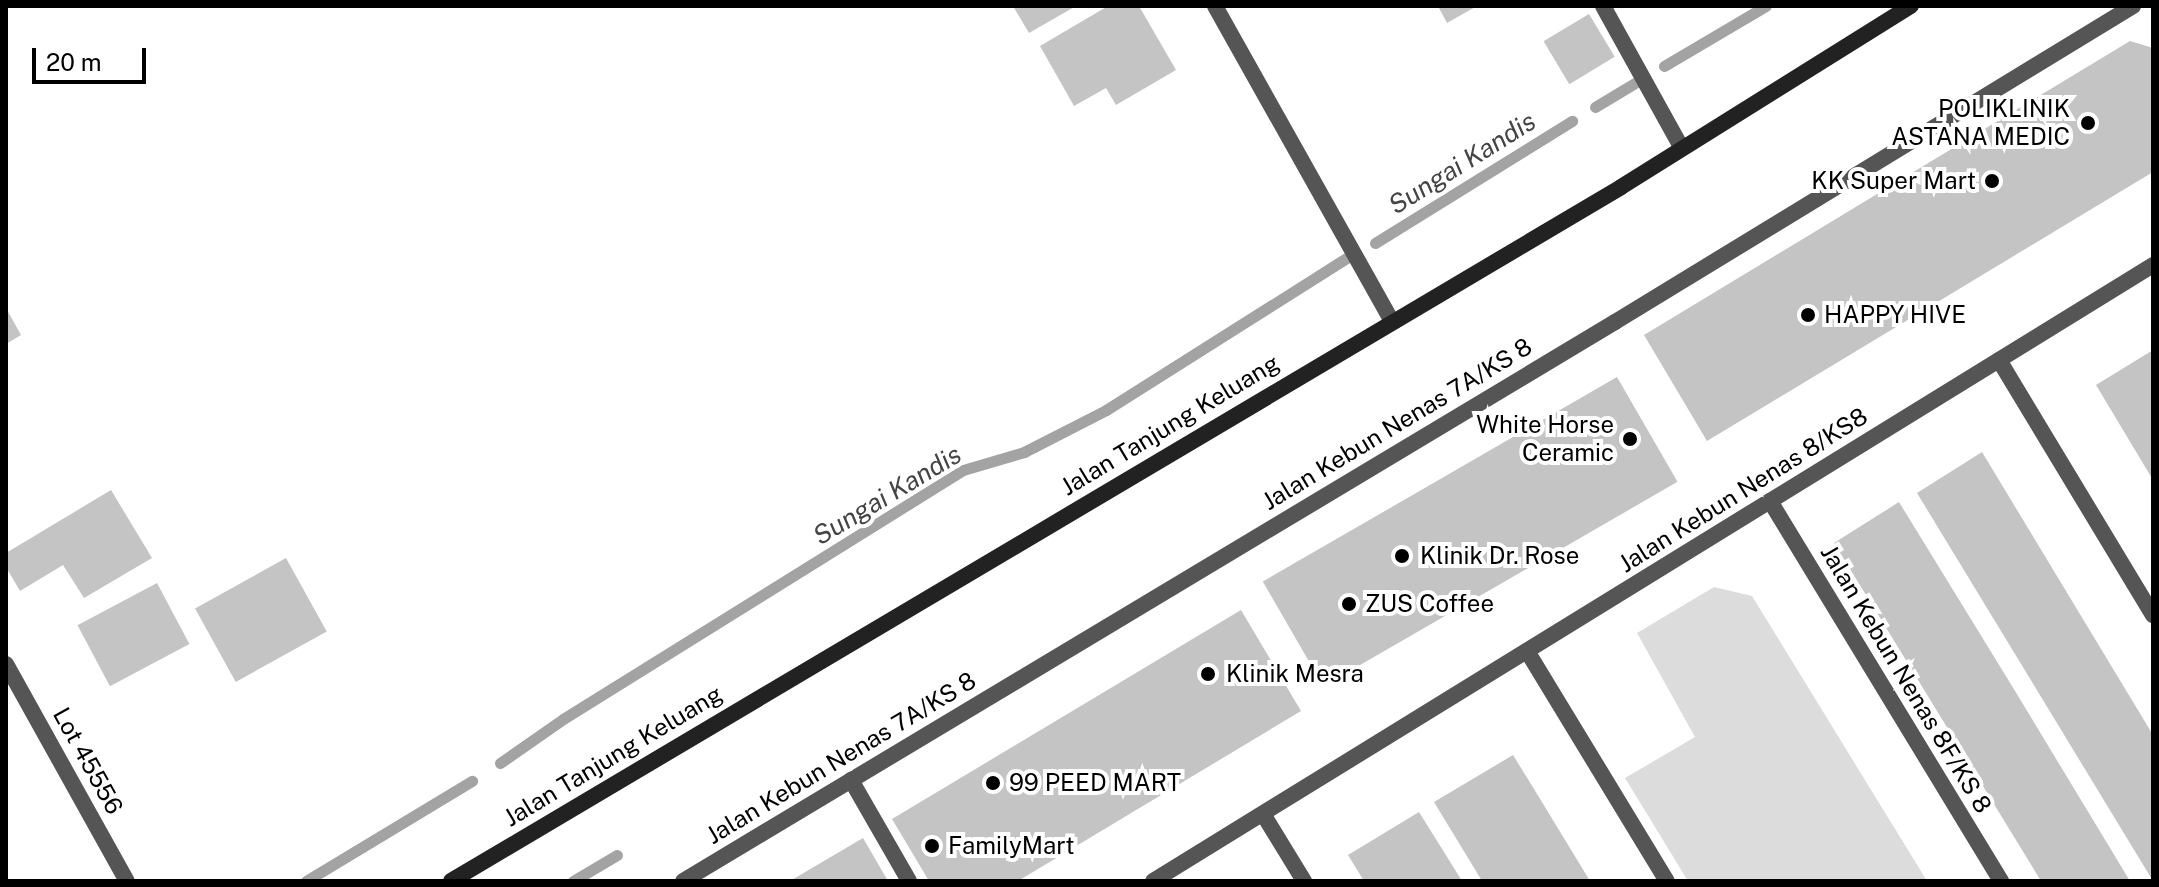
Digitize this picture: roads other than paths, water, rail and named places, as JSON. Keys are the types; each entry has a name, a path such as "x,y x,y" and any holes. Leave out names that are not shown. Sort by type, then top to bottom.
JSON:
{"main road":[{"name":"Jalan Tanjung Keluang","path":"451,881 1621,187 1911,6"}],"street":[{"path":"1215,6 1392,321"},
{"path":"1603,6 1681,147"},
{"name":"Jalan Kebun Nenas 7A/KS 8","path":"683,881 2133,6"},
{"name":"Jalan Kebun Nenas 8/KS8","path":"1153,881 2153,265"},
{"path":"1999,360 2153,615"},
{"name":"Jalan Kebun Nenas 8F/KS 8","path":"1770,501 2001,881"},
{"path":"1527,651 1667,881"},
{"name":"Lot 45556","path":"6,664 127,881"},
{"path":"851,780 909,881"},
{"path":"1263,814 1304,881"}],"waterway":[{"name":"Sungai Kandis","path":"1664,66 1766,6"},
{"name":"Sungai Kandis","path":"1595,107 1635,83"},
{"name":"Sungai Kandis","path":"1375,243 1572,121"},
{"name":"Sungai Kandis","path":"500,763 563,719 963,470 1024,452 1106,410 1346,258"},
{"name":"Sungai Kandis","path":"306,881 472,781"},
{"path":"573,881 617,855"}],"place":[{"name":"POLIKLINIK ASTANA MEDIC","path":"2088,123"},
{"name":"KK Super Mart","path":"1992,181"},
{"name":"HAPPY HIVE","path":"1808,315"},
{"name":"White Horse Ceramic","path":"1630,439"},
{"name":"Klinik Dr. Rose","path":"1402,556"},
{"name":"ZUS Coffee","path":"1349,604"},
{"name":"Klinik Mesra","path":"1208,674"},
{"name":"99 PEED MART","path":"993,783"},
{"name":"FamilyMart","path":"932,846"}]}
